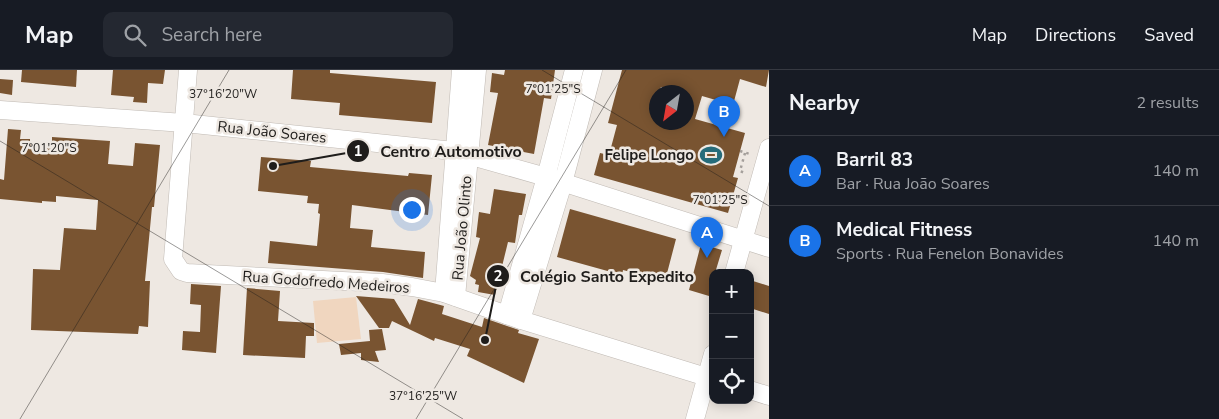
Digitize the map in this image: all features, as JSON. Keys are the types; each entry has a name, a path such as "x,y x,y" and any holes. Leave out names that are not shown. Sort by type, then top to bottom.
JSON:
{"street":[{"path":"184,123 188,70"},
{"name":"Rua João Olinto","path":"450,295 461,152 461,70"},
{"name":"Rua João Olinto","path":"461,152 477,70"},
{"path":"554,180 574,70"},
{"path":"514,318 554,180 593,70"},
{"name":"Rua João Soares","path":"0,110 184,123 461,152 769,248"},
{"name":"Rua Godofredo Medeiros","path":"184,123 173,259 181,271 186,274 382,283 412,287 450,295 514,318 709,378"},
{"path":"735,269 769,148"},
{"path":"695,419 709,381"},
{"path":"754,391 769,396"}],"path":[{"path":"740,151 750,154"},
{"path":"745,153 740,171 745,173"}],"shaded area":[{"path":"356,297 361,339 317,343 313,301"}],"building":[{"path":"22,70 77,70 76,87 21,82"},
{"path":"113,70 165,70 163,84 148,83 147,103 133,102 134,97 111,95"},
{"path":"293,70 330,70 330,73 436,82 432,123 339,115 340,103 291,99"},
{"path":"505,70 555,70 551,99 544,98 534,154 488,145 498,93 490,92 492,73 504,75"},
{"path":"622,70 769,70 766,87 740,79 733,105 702,96 695,119 745,133 733,177 738,178 728,213 594,175 600,153 609,155 617,125 608,123"},
{"path":"0,79 13,80 12,95 0,93"},
{"path":"8,129 21,130 20,139 30,139 30,143 52,145 52,137 110,141 108,164 133,166 135,143 160,145 145,281 150,281 148,327 139,326 138,334 31,330 33,269 60,270 64,228 96,230 98,200 56,196 56,202 42,201 42,203 0,199 0,179 4,180"},
{"path":"261,157 311,161 310,167 408,176 409,173 432,175 428,215 352,205 350,228 373,230 371,247 425,252 423,278 383,272 268,263 270,241 317,246 320,214 318,213 319,204 307,203 308,196 258,191"},
{"path":"494,189 526,194 522,215 519,215 515,243 508,242 495,295 478,292 479,285 475,284 476,280 470,276 480,238 476,237 479,212 490,214"},
{"path":"570,209 676,239 665,281 623,270 622,275 557,257"},
{"path":"701,244 722,250 716,269 709,269 709,296 689,290"},
{"path":"754,281 769,286 769,314 754,309"},
{"path":"191,284 221,286 216,353 182,350 183,331 200,332 201,305 190,304"},
{"path":"247,288 280,291 278,321 314,323 314,336 306,336 305,358 243,355"},
{"path":"356,296 394,299 410,325 418,299 444,306 442,314 482,327 484,318 519,330 518,333 539,339 524,383 467,356 470,349 435,338 434,341 392,321 389,328 379,328"},
{"path":"382,329 386,350 375,351 379,362 361,360 361,353 341,355 339,344 370,341 369,330"}],"place":[{"name":"Medical Fitness","path":"724,137"},
{"name":"Felipe Longo","path":"711,155"},
{"name":"Centro Automotivo","path":"273,166"},
{"name":"Barril 83","path":"707,258"},
{"name":"Colégio Santo Expedito","path":"485,340"}]}
